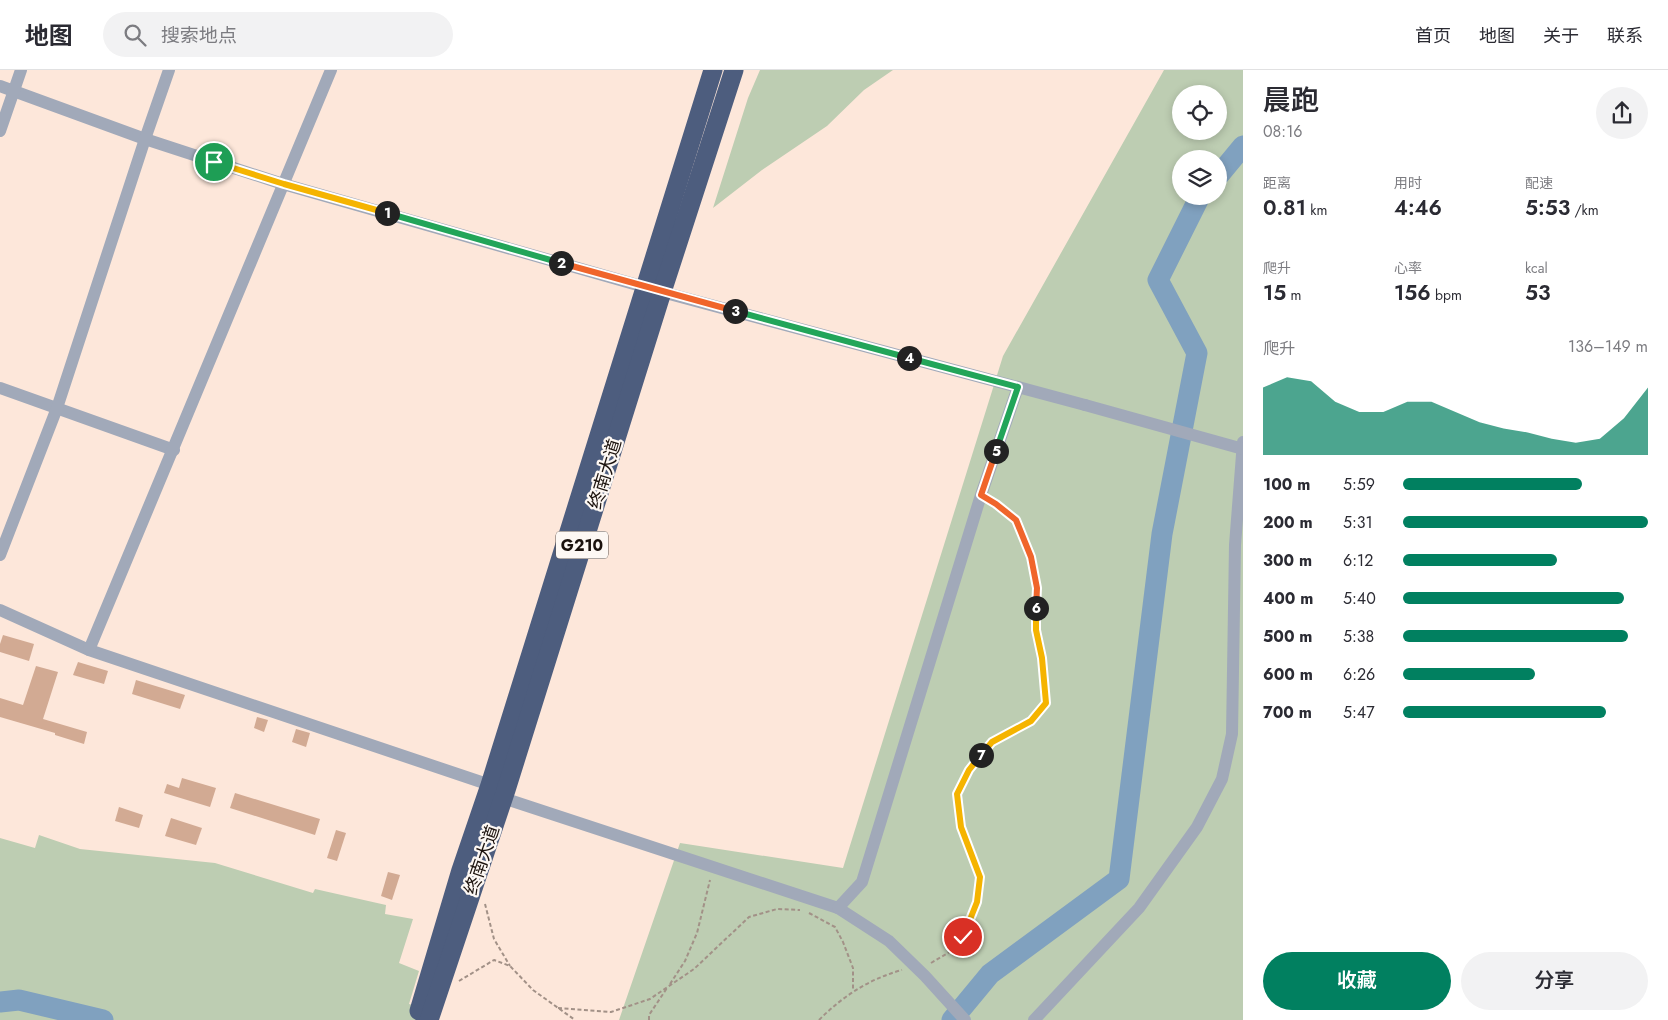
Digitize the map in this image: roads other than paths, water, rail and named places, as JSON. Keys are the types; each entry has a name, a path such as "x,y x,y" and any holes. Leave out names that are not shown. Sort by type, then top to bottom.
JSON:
{"highway":[{"name":"终南大道","path":"429,1020 654,289 713,70"},
{"name":"终南大道","path":"654,289 734,70"},
{"name":"终南大道","path":"416,1020 461,870 500,791"}],"street":[{"path":"0,131 21,70"},
{"path":"0,555 57,408 169,70"},
{"path":"89,650 331,70"},
{"path":"0,86 145,139 284,184 654,289 1243,447 1234,545 1232,734 1222,779 1197,827 1139,908 1034,1020"},
{"path":"838,908 862,882 981,495 1018,387"},
{"path":"0,388 174,450"},
{"path":"0,610 89,650 500,791 707,865 838,908 889,941 928,979 965,1020"}],"waterway":[{"path":"1227,165 1243,146"},
{"path":"952,1020 990,974 1119,879 1162,534 1197,353 1158,280 1196,205"},
{"path":"0,1002 19,1000 103,1020"}]}
